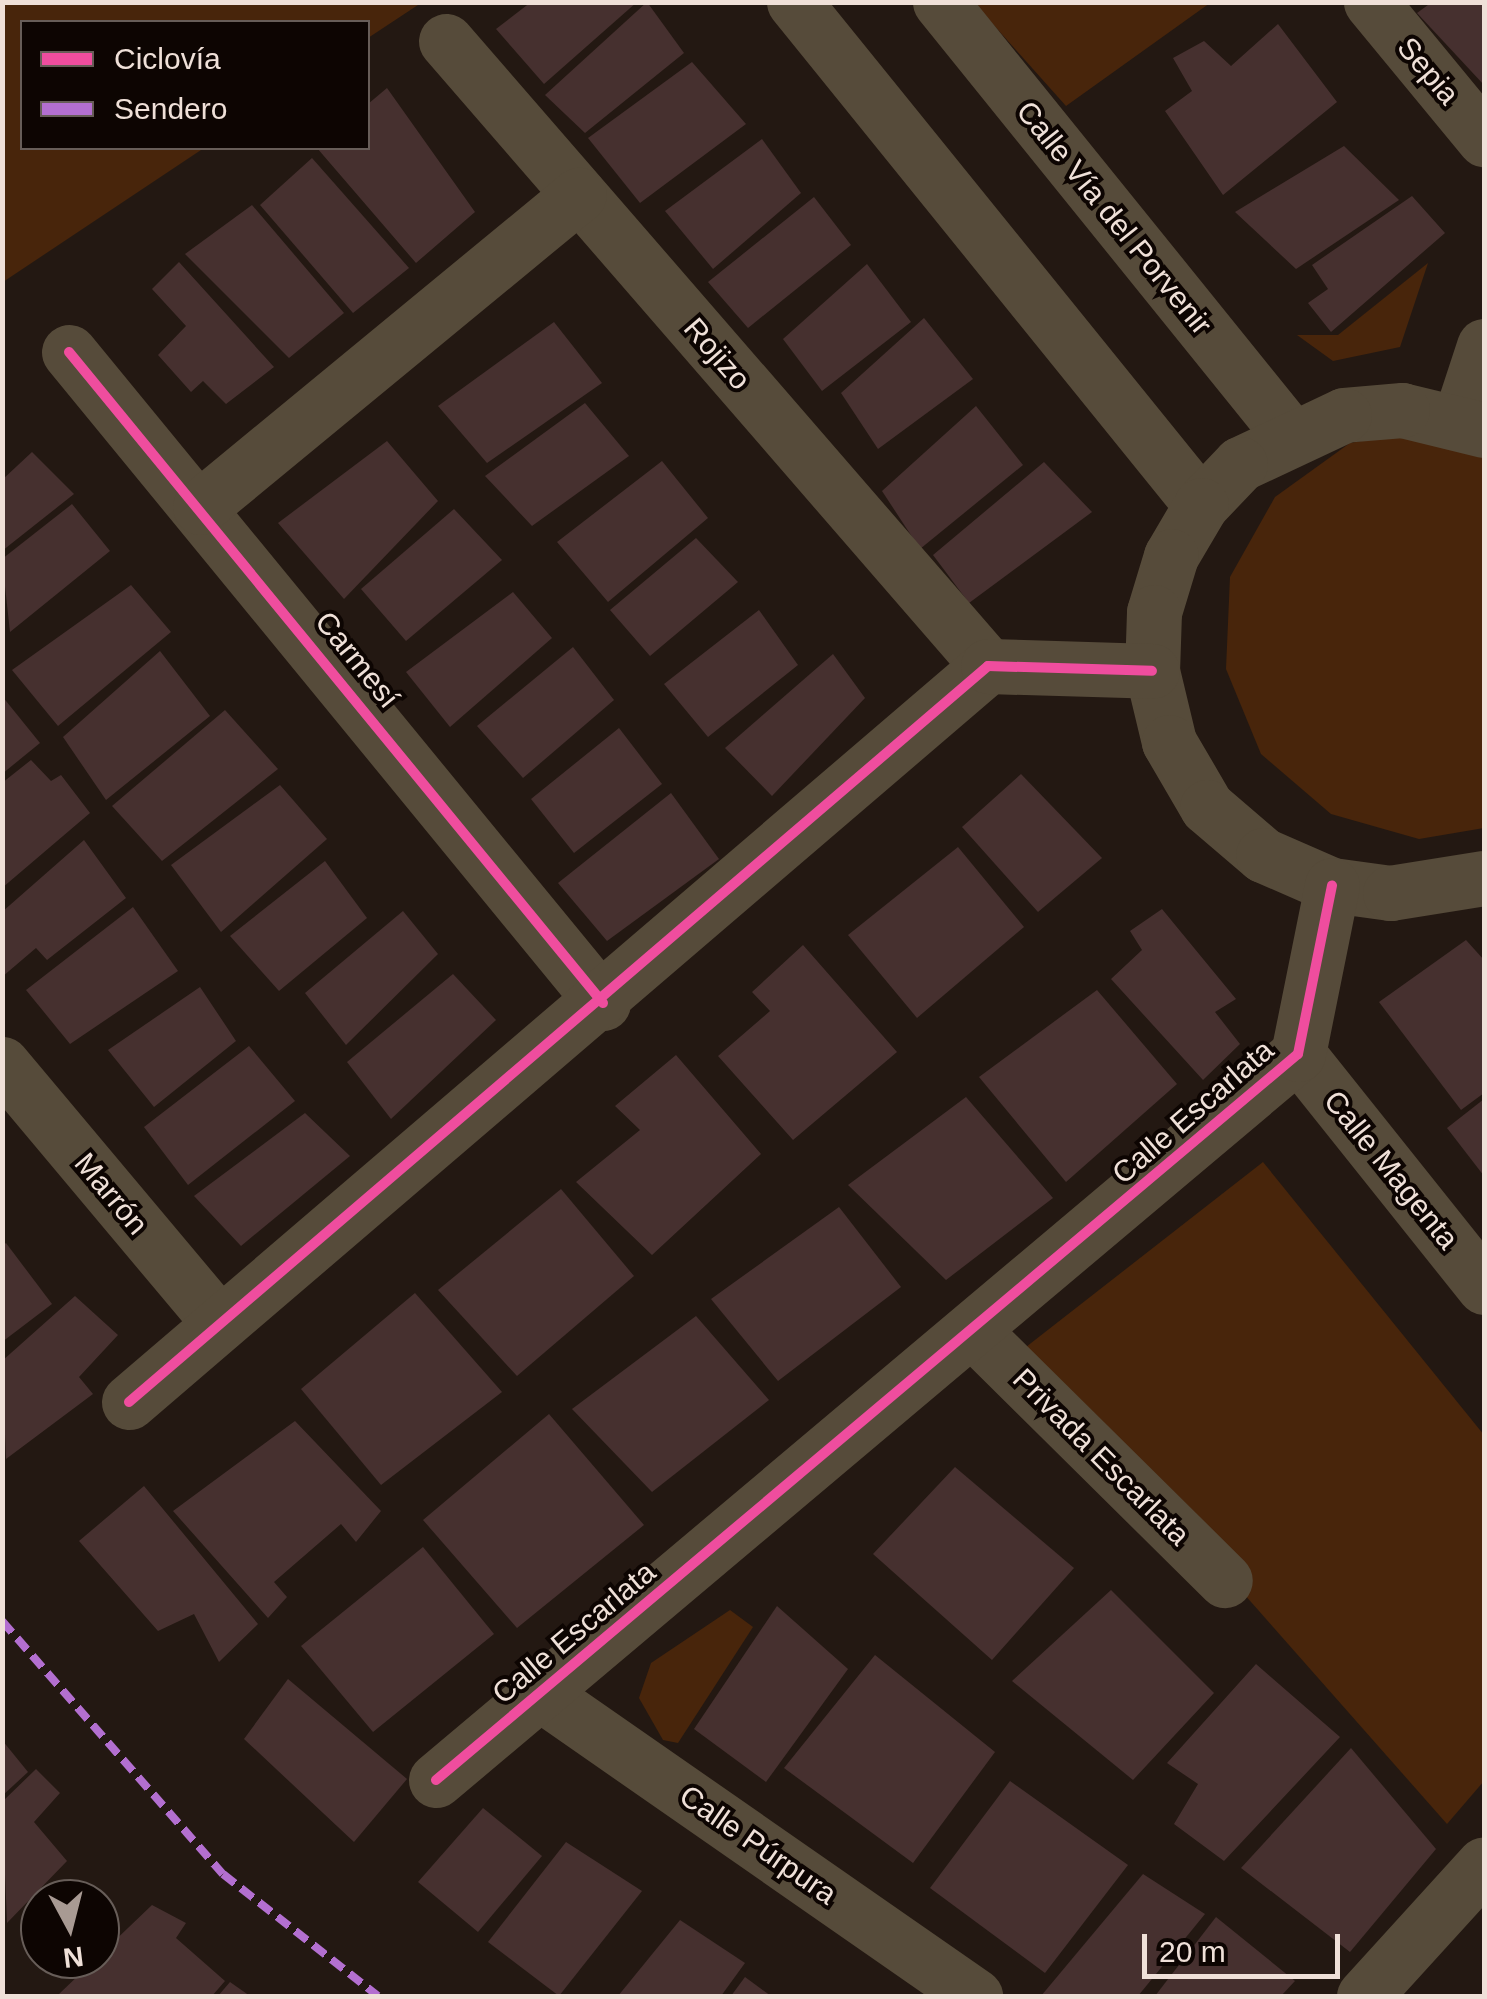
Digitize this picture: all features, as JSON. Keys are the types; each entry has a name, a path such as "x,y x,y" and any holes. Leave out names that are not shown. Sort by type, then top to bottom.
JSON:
{"street":[{"path":"794,2 1200,505"},
{"name":"Calle Vía del Porvenir","path":"940,2 1289,434"},
{"name":"Sepia","path":"1372,2 1484,138"},
{"name":"Rojizo","path":"446,41 988,666"},
{"path":"200,507 579,195"},
{"path":"1484,346 1472,424 1344,415 1289,434 1240,464 1200,505 1154,612 1152,670 1169,742 1207,806 1263,854 1332,885 1390,893 1484,878"},
{"name":"Carmesí","path":"69,352 603,1003"},
{"path":"128,1402 603,1003 988,666 1152,670"},
{"name":"Calle Escarlata","path":"436,1780 976,1334 1298,1054 1332,885"},
{"name":"Calle Magenta","path":"1298,1054 1484,1287"},
{"name":"Marrón","path":"2,1064 220,1324"},
{"name":"Privada Escarlata","path":"976,1334 1225,1580"},
{"name":"Calle Púrpura","path":"541,1694 975,1996"},
{"path":"1364,1996 1484,1864"}],"shaded area":[{"path":"3,2 421,2 370,37 370,20 20,20 20,150 201,150 3,282"},
{"path":"974,3 1210,3 1066,106"},
{"path":"1428,263 1400,347 1333,361 1297,335 1338,335"},
{"path":"1441,427 1484,439 1484,828 1419,839 1331,814 1261,754 1226,669 1230,577 1275,497 1350,443"},
{"path":"1263,1162 1484,1435 1484,1781 1447,1824 1026,1347"},
{"path":"730,1610 753,1627 678,1743 663,1740 639,1698 651,1663"}],"building":[{"path":"531,2 637,2 544,84 496,29"},
{"path":"647,2 684,53 585,133 545,95"},
{"path":"1432,2 1484,2 1484,85 1417,13"},
{"path":"1278,24 1337,102 1223,195 1165,111 1192,91 1173,58 1204,41 1231,66"},
{"path":"692,62 746,124 640,203 588,138"},
{"path":"387,88 475,212 416,263 319,150 370,150 370,102"},
{"path":"762,139 801,193 713,269 665,211"},
{"path":"1344,146 1399,200 1296,269 1235,212"},
{"path":"312,158 409,268 353,313 260,205"},
{"path":"1412,196 1445,233 1331,332 1308,303 1328,289 1312,265"},
{"path":"814,197 851,245 748,328 708,282"},
{"path":"252,205 344,313 289,358 185,254"},
{"path":"179,262 274,367 226,404 203,381 191,392 158,355 186,326 152,289"},
{"path":"867,264 911,322 822,391 783,339"},
{"path":"924,318 973,379 878,449 841,393"},
{"path":"554,322 602,383 487,463 438,406"},
{"path":"585,403 629,456 532,526 485,476"},
{"path":"976,406 1023,465 920,549 882,491"},
{"path":"387,441 438,501 344,599 278,523"},
{"path":"32,452 74,494 2,551 2,480"},
{"path":"662,461 708,518 608,602 557,542"},
{"path":"1044,462 1092,512 969,603 933,555"},
{"path":"72,504 110,551 10,632 2,559"},
{"path":"454,509 502,560 406,641 361,589"},
{"path":"696,538 738,582 650,656 610,610"},
{"path":"131,585 171,632 58,726 12,670"},
{"path":"513,592 552,638 450,727 406,672"},
{"path":"759,610 798,665 708,737 664,684"},
{"path":"573,647 614,700 523,778 477,726"},
{"path":"160,651 210,716 106,800 63,737"},
{"path":"833,654 865,698 772,796 725,748"},
{"path":"2,696 40,743 2,774"},
{"path":"225,710 278,769 162,861 112,806"},
{"path":"619,728 662,784 574,853 531,799"},
{"path":"31,760 51,781 61,775 90,813 2,888 2,783"},
{"path":"1021,774 1102,858 1038,912 962,827"},
{"path":"280,785 327,839 221,932 171,865"},
{"path":"671,793 719,859 607,941 558,883"},
{"path":"84,840 126,898 47,960 36,948 2,977 2,912"},
{"path":"958,847 1024,927 917,1018 848,935"},
{"path":"325,861 367,918 279,991 230,936"},
{"path":"133,907 178,971 70,1044 26,990"},
{"path":"1162,909 1236,999 1215,1012 1240,1044 1203,1080 1111,979 1142,950 1130,931"},
{"path":"403,911 438,954 346,1045 305,993"},
{"path":"1466,940 1484,960 1484,1093 1461,1110 1379,1002"},
{"path":"803,945 897,1052 793,1140 718,1056 770,1011 752,992"},
{"path":"453,974 496,1020 391,1119 347,1062"},
{"path":"200,987 236,1041 154,1107 108,1050"},
{"path":"1097,990 1177,1084 1066,1182 979,1077"},
{"path":"249,1046 295,1101 188,1185 144,1127"},
{"path":"676,1055 761,1154 652,1255 576,1182 640,1130 615,1106"},
{"path":"966,1097 1053,1198 946,1280 848,1185"},
{"path":"1484,1099 1484,1176 1447,1128"},
{"path":"305,1113 350,1156 241,1246 194,1196"},
{"path":"561,1189 634,1276 517,1376 438,1290"},
{"path":"839,1207 901,1287 778,1381 711,1299"},
{"path":"6,1243 52,1304 2,1342 2,1246"},
{"path":"415,1293 502,1392 381,1485 301,1389"},
{"path":"75,1296 118,1335 79,1377 93,1394 6,1459 2,1361"},
{"path":"696,1316 769,1400 652,1492 572,1409"},
{"path":"549,1414 644,1525 517,1628 423,1520"},
{"path":"295,1421 381,1511 356,1542 341,1524 274,1582 287,1597 268,1618 173,1511"},
{"path":"955,1467 1074,1568 992,1660 873,1554"},
{"path":"144,1486 258,1624 219,1662 194,1614 158,1631 79,1541"},
{"path":"423,1547 494,1634 373,1732 301,1646"},
{"path":"1111,1590 1214,1693 1133,1780 1012,1681"},
{"path":"777,1606 848,1669 766,1782 694,1729"},
{"path":"875,1655 995,1752 913,1863 784,1768"},
{"path":"1256,1664 1340,1737 1224,1861 1174,1824 1198,1784 1167,1763"},
{"path":"288,1679 407,1779 354,1842 244,1739"},
{"path":"2,1740 28,1772 2,1796"},
{"path":"1351,1748 1436,1849 1350,1952 1241,1868"},
{"path":"36,1769 60,1793 34,1822 67,1861 50,1879 20,1879 20,1910 7,1923 2,1802"},
{"path":"1010,1781 1128,1865 1045,1973 930,1888"},
{"path":"483,1808 542,1856 478,1932 418,1882"},
{"path":"566,1842 642,1891 559,1996 488,1942"},
{"path":"1143,1874 1205,1914 1138,1996 1041,1996"},
{"path":"152,1905 186,1923 176,1938 225,1981 212,1996 59,1994 75,1979 120,1979 120,1936"},
{"path":"1216,1917 1295,1981 1281,1996 1155,1996"},
{"path":"680,1920 745,1963 721,1996 618,1996"},
{"path":"745,1977 771,1996 731,1996"},
{"path":"230,1982 250,1996 218,1996"}],"marked path":[{"path":"2,1621 223,1874 378,1996"}],"cycle path":[{"path":"69,352 603,1003"},
{"path":"129,1402 988,666 1152,671"},
{"path":"436,1780 1298,1054 1332,885"}]}
